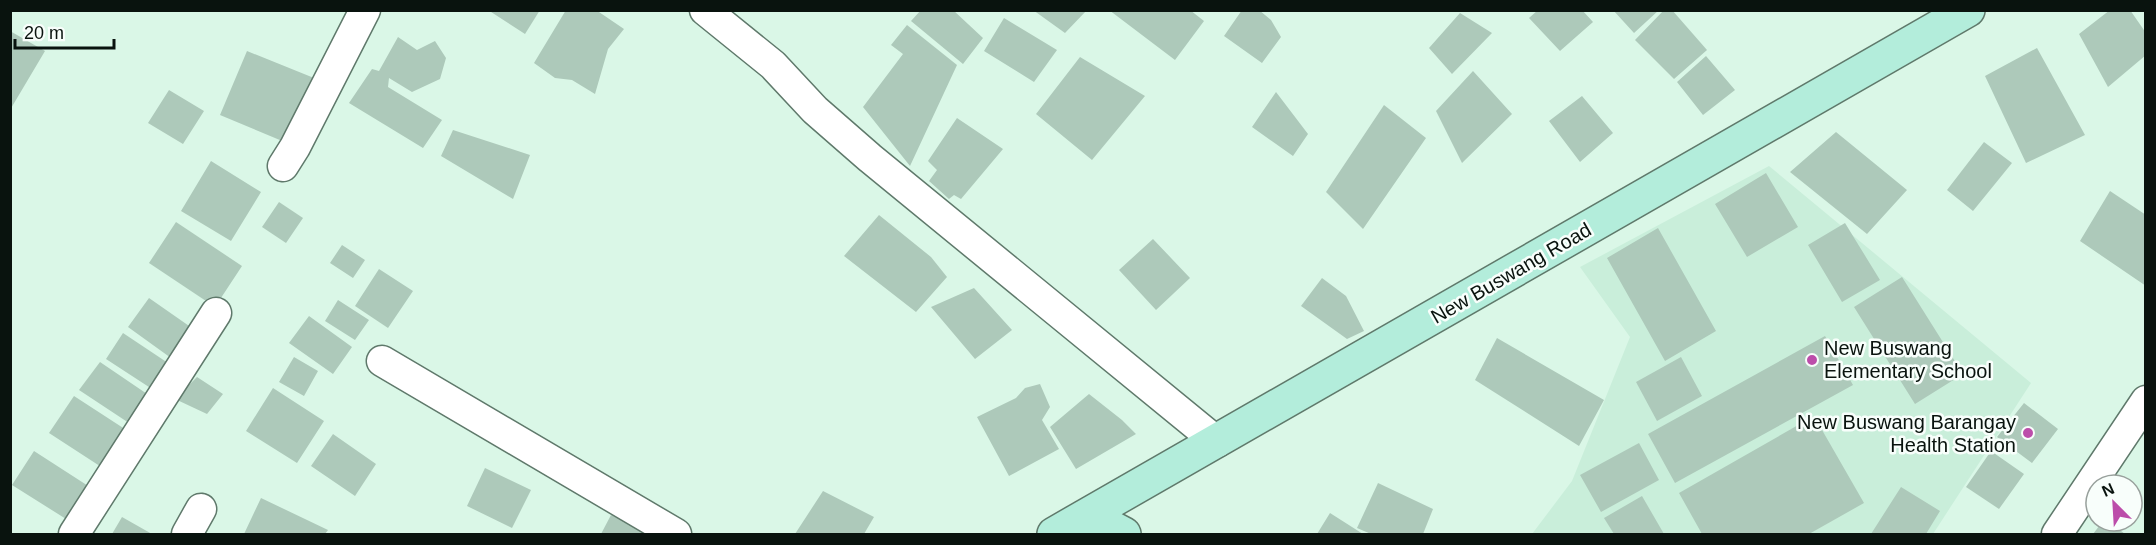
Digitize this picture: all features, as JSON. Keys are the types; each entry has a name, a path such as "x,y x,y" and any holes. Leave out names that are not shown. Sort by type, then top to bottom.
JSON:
{"street":[{"path":"284,166 365,10"},
{"path":"705,10 773,65 815,110 870,158 1217,442"},
{"name":"New Buswang Road","path":"1054,534 1968,10"},
{"path":"74,534 216,313"},
{"path":"382,361 676,534"},
{"path":"2057,534 2145,401"},
{"path":"187,534 201,509"},
{"path":"1088,515 1124,534"}],"shaded area":[{"name":"New Buswang Elementary School","path":"1769,166 2031,383 1933,534 1532,534 1572,481 1630,337 1580,267"}],"building":[{"path":"488,10 540,10 525,34"},
{"path":"566,10 596,10 624,29 608,49 595,94 572,80 555,78 534,63"},
{"path":"921,10 953,10 983,38 963,64 911,21"},
{"path":"1033,10 1087,10 1065,33"},
{"path":"1109,10 1190,10 1204,21 1175,60"},
{"path":"1242,10 1259,10 1271,20 1281,37 1262,63 1224,36"},
{"path":"1538,10 1582,10 1593,22 1560,51 1529,18"},
{"path":"1613,10 1659,10 1634,33"},
{"path":"1664,10 1672,10 1707,50 1674,79 1635,40"},
{"path":"2110,10 2130,10 2146,33 2146,55 2108,87 2079,34"},
{"path":"1460,13 1492,33 1452,74 1429,48"},
{"path":"1004,18 1057,50 1034,82 984,51"},
{"path":"907,25 957,65 910,166 863,107 903,54 891,45"},
{"path":"10,31 45,51 10,110"},
{"path":"398,37 417,50 435,41 446,58 440,79 412,92 389,78 388,87 442,120 423,148 349,103 372,69 379,71"},
{"path":"2037,48 2085,135 2026,163 1985,76"},
{"path":"247,51 314,78 287,143 220,115"},
{"path":"1706,56 1735,90 1703,115 1677,82"},
{"path":"1080,57 1145,96 1092,160 1036,114"},
{"path":"1473,71 1512,114 1462,163 1436,111"},
{"path":"169,90 204,111 183,144 148,123"},
{"path":"1276,92 1308,134 1293,156 1252,127"},
{"path":"1582,96 1613,133 1580,162 1549,121"},
{"path":"1384,105 1426,138 1363,229 1326,192"},
{"path":"957,118 1003,149 961,199 954,195 949,199 929,181 937,170 928,161"},
{"path":"453,130 530,155 513,199 441,156"},
{"path":"1836,132 1907,190 1867,234 1790,172"},
{"path":"1984,142 2012,163 1973,211 1947,190"},
{"path":"211,161 261,192 231,241 181,211"},
{"path":"1766,173 1798,227 1747,257 1715,204"},
{"path":"2110,191 2146,215 2146,286 2080,241"},
{"path":"279,202 303,218 286,243 262,227"},
{"path":"879,215 931,257 947,277 916,312 844,256"},
{"path":"176,222 242,266 215,307 149,263"},
{"path":"1845,223 1880,280 1842,302 1808,245"},
{"path":"1658,228 1716,331 1665,361 1607,258"},
{"path":"1153,239 1190,278 1156,310 1119,270"},
{"path":"342,245 365,260 353,278 330,263"},
{"path":"379,269 413,291 388,328 355,306"},
{"path":"1902,277 1963,374 1915,404 1854,307"},
{"path":"1322,278 1346,296 1364,331 1347,339 1301,306"},
{"path":"974,288 1012,330 975,359 931,307"},
{"path":"149,298 192,328 171,358 128,327"},
{"path":"338,300 369,320 355,340 325,321"},
{"path":"309,316 352,347 333,374 289,343"},
{"path":"123,333 168,363 152,389 106,359"},
{"path":"1825,336 1853,385 1675,483 1648,434"},
{"path":"1497,338 1604,400 1579,446 1475,380"},
{"path":"294,357 318,371 304,396 279,382"},
{"path":"1681,357 1702,396 1657,421 1636,382"},
{"path":"100,362 153,398 138,429 79,390"},
{"path":"197,377 223,394 207,414 175,399"},
{"path":"1040,384 1050,407 1042,420 1059,449 1009,476 977,417 1016,398 1025,388"},
{"path":"273,388 324,421 297,463 246,431"},
{"path":"1089,394 1136,434 1076,469 1050,427"},
{"path":"74,396 134,435 109,472 49,433"},
{"name":"New Buswang Barangay Health Station","path":"2024,403 2058,429 2032,463 1997,437"},
{"path":"1814,416 1864,503 1809,534 1702,534 1679,493"},
{"path":"333,434 376,464 355,496 311,466"},
{"path":"1639,443 1659,480 1601,512 1580,475"},
{"path":"34,451 96,491 74,524 12,485"},
{"path":"1991,451 2024,474 1999,509 1966,487"},
{"path":"485,468 531,490 512,528 467,506"},
{"path":"1378,483 1433,509 1423,534 1371,534 1357,528"},
{"path":"1901,487 1940,511 1926,534 1871,534"},
{"path":"823,491 874,517 864,534 795,534"},
{"path":"1642,496 1664,534 1614,534 1604,518"},
{"path":"261,498 328,530 325,534 244,534"},
{"path":"1330,513 1363,534 1317,534"},
{"path":"611,515 653,534 601,534"},
{"path":"122,517 152,534 112,534"},
{"path":"2124,533 2125,534 2093,534"}],"place":[{"name":"New Buswang Elementary School","path":"1812,360"},
{"name":"New Buswang Barangay Health Station","path":"2028,433"}]}
